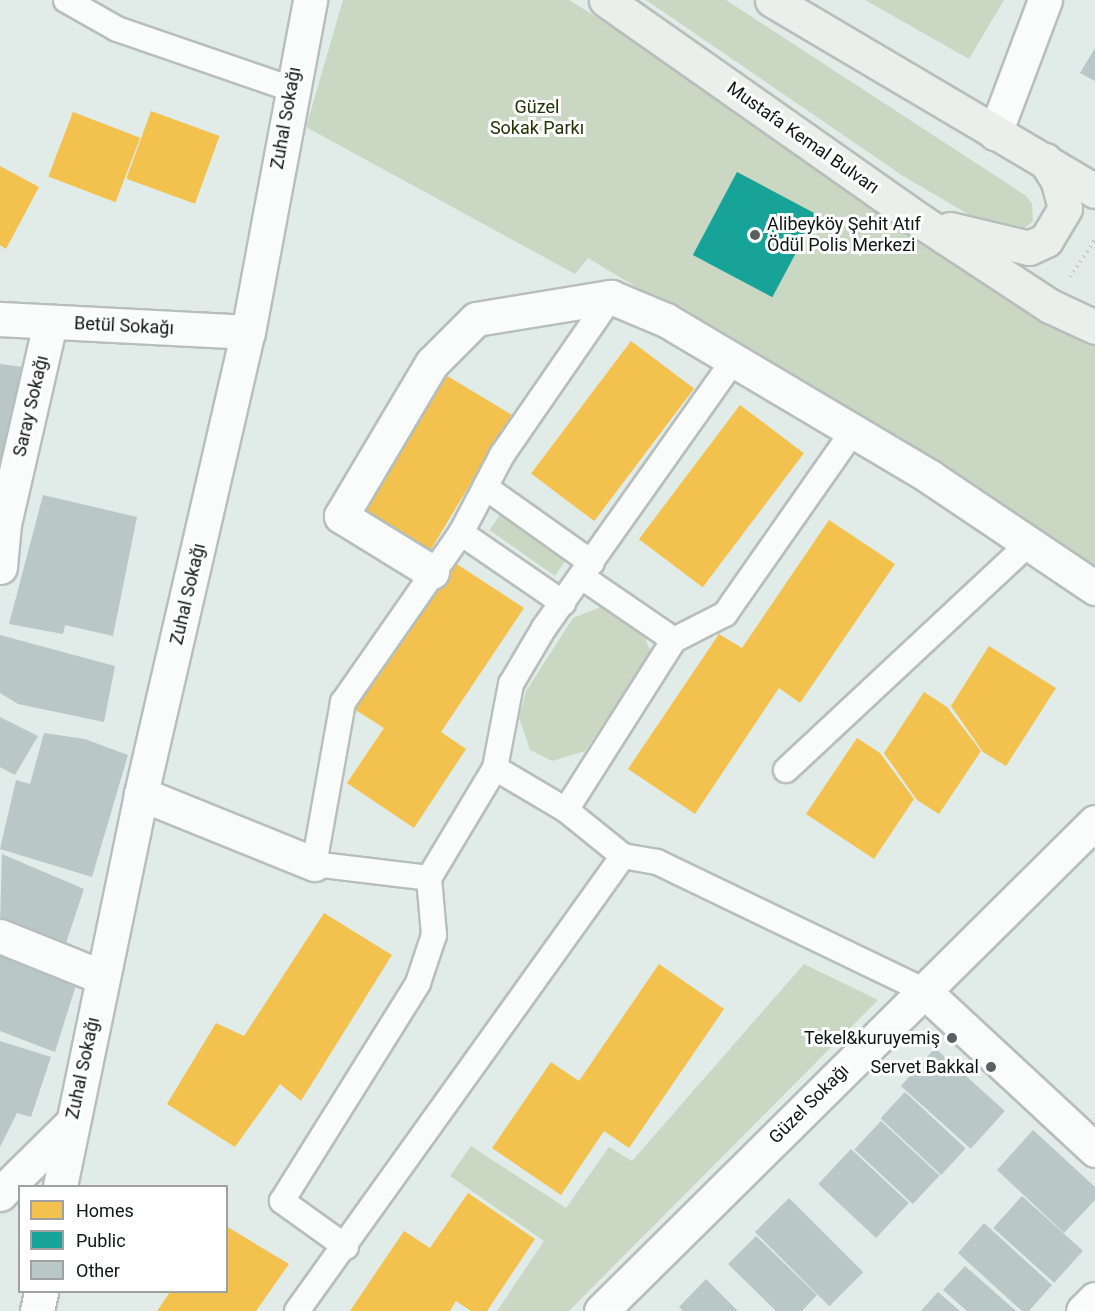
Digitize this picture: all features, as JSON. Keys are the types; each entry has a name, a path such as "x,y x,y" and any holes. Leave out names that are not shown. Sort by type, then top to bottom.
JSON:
{"main road":[{"name":"Mustafa Kemal Bulvarı","path":"606,0 919,220 1050,306 1095,327"},
{"path":"772,0 1095,191"},
{"path":"919,220 1029,248 1059,226 1065,208 1058,181 1045,160"}],"street":[{"name":"Zuhal Sokağı","path":"60,1185 141,794 248,332 291,89 310,0"},
{"path":"995,133 1045,0"},
{"path":"432,572 341,516 432,363 476,319 610,297 735,358 853,431 1095,588"},
{"name":"Betül Sokağı","path":"0,319 248,332"},
{"name":"Saray Sokağı","path":"0,567 2,524 50,322"},
{"path":"141,794 314,864"},
{"name":"Güzel Sokağı","path":"601,1311 1095,822"},
{"path":"0,936 102,977"},
{"path":"923,990 1095,1150"},
{"path":"0,1194 71,1124"},
{"path":"37,1311 41,1293"},
{"path":"1083,1311 1095,1299"}],"lane":[{"path":"66,0 117,29 291,89"},
{"path":"429,878 314,864 343,702 460,533 484,487 610,297"},
{"path":"346,1247 282,1201 418,982 434,934 429,878 495,768 511,684 563,603 735,358"},
{"path":"566,810 674,640 725,614 853,431"},
{"path":"484,487 674,640"},
{"path":"460,533 563,603"},
{"path":"786,770 1028,544"},
{"path":"495,768 566,810 623,856 657,862 923,990"},
{"path":"297,1311 346,1247 623,856"}],"green space":[{"name":"Güzel Sokak Parkı","path":"343,0 569,0 1095,328 1095,565 588,258 575,274 306,127"},
{"path":"646,0 726,0 1025,195 1032,203 1033,221 1019,233 995,230 903,176"},
{"path":"865,0 1004,0 969,59"},
{"path":"502,512 568,558 555,576 489,530"},
{"path":"606,605 643,634 651,652 585,751 552,761 530,750 519,718 526,691 573,618"},
{"path":"804,964 878,1000 569,1311 497,1311 544,1241 450,1176 471,1146 566,1208 609,1147 632,1161"}],"building: Homes":[{"path":"151,111 220,136 195,204 126,179"},
{"path":"73,112 140,138 115,202 48,176"},
{"path":"0,166 39,187 6,249 0,245"},
{"path":"631,341 694,389 594,521 531,474"},
{"path":"439,371 512,415 426,558 353,514"},
{"path":"740,405 804,453 703,587 639,539"},
{"path":"829,520 895,564 800,703 779,688 695,814 628,769 719,634 742,648"},
{"path":"452,561 524,608 441,732 466,749 414,828 347,783 384,728 354,709"},
{"path":"989,646 1056,688 1006,766 983,752 951,706"},
{"path":"924,692 947,707 981,751 939,814 917,800 884,753"},
{"path":"857,738 880,753 914,799 874,859 806,814"},
{"path":"324,913 392,955 301,1101 280,1084 235,1147 167,1104 216,1023 244,1036"},
{"path":"659,964 724,1009 629,1148 604,1131 561,1195 492,1148 551,1062 579,1081"},
{"path":"468,1193 535,1239 487,1311 471,1311 456,1301 450,1311 350,1311 404,1231 430,1248"},
{"path":"228,1227 289,1264 256,1311 157,1311 169,1293 228,1293"}],"building: Public":[{"name":"Alibeyköy Şehit Atıf Ödül Polis Merkezi","path":"737,172 816,214 772,297 693,255"}],"building: Other":[{"path":"1095,48 1095,81 1080,73"},
{"path":"0,364 23,367 9,461 0,460"},
{"path":"43,495 137,517 113,636 65,625 63,634 9,624"},
{"path":"0,635 115,666 104,722 18,704 0,693"},
{"path":"0,717 38,736 15,775 0,767"},
{"path":"44,733 85,739 128,755 92,877 0,849 16,780 30,784"},
{"path":"2,854 84,889 64,949 0,925"},
{"path":"0,956 76,985 55,1052 0,1031"},
{"path":"0,1041 51,1057 31,1117 17,1113 0,1147"},
{"path":"935,1048 1005,1111 971,1149 901,1086"},
{"path":"905,1092 966,1149 941,1175 880,1118"},
{"path":"881,1121 940,1176 913,1204 854,1150"},
{"path":"1033,1130 1095,1187 1095,1200 1064,1233 997,1170"},
{"path":"851,1149 909,1203 876,1238 818,1184"},
{"path":"1022,1196 1083,1251 1054,1283 993,1228"},
{"path":"789,1198 863,1272 829,1306 755,1232"},
{"path":"984,1223 1052,1285 1029,1311 1022,1311 958,1253"},
{"path":"756,1236 817,1295 802,1311 776,1311 728,1264"},
{"path":"965,1266 1016,1311 967,1311 943,1290"},
{"path":"706,1279 738,1311 683,1311 679,1307"},
{"path":"938,1292 960,1311 921,1311"}],"place":[{"name":"Alibeyköy Şehit Atıf Ödül Polis Merkezi","path":"755,235"},
{"name":"Tekel&kuruyemiş","path":"952,1038"},
{"name":"Servet Bakkal","path":"991,1067"}]}
